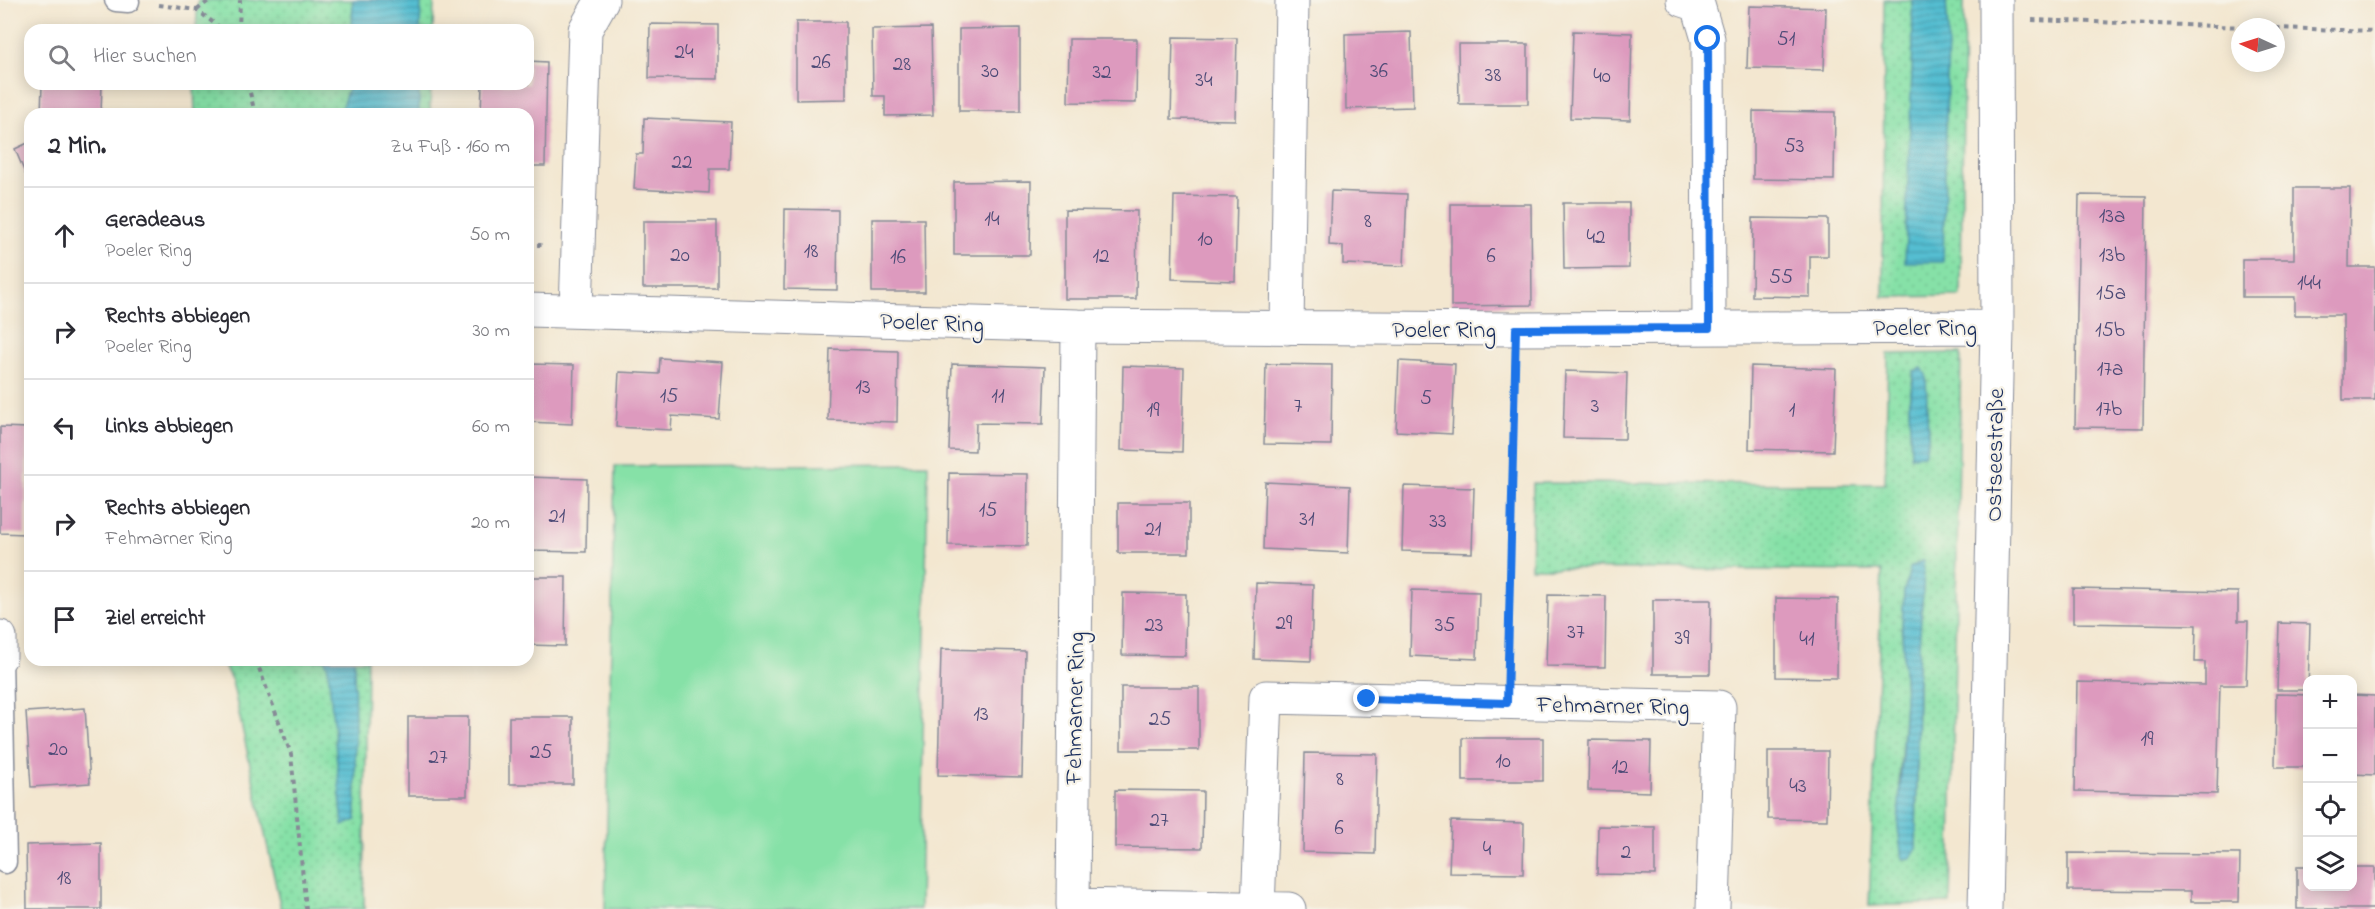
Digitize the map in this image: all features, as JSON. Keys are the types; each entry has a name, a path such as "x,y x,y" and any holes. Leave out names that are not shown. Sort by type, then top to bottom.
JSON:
{"street":[{"path":"576,311 585,30 602,0"},
{"path":"1287,328 1292,0"},
{"path":"1683,0 1698,5 1708,39 1709,328"},
{"name":"Ostseestraße","path":"1985,909 1996,327 1996,10"},
{"name":"Poeler Ring","path":"534,310 1078,326 1516,329 1996,327"},
{"name":"Fehmarner Ring","path":"1078,326 1073,905 1289,909"},
{"name":"Fehmarner Ring","path":"1258,909 1266,697 1719,707 1713,909"}],"lane":[{"path":"0,650 5,862"}],"path":[{"path":"122,0 197,10 215,24"},
{"path":"197,10 210,0"},
{"path":"239,24 240,0"},
{"path":"1996,10 2231,26"},
{"path":"2285,28 2375,31"},
{"path":"249,90 254,108"},
{"path":"1507,703 1516,329"},
{"path":"258,666 291,754 306,909"}],"green space":[{"path":"198,0 434,0 433,24 196,24"},
{"path":"1884,0 1964,0 1961,296 1883,297"},
{"path":"194,90 431,90 430,108 195,108"},
{"path":"1961,353 1950,903 1869,906 1882,571 1531,568 1533,483 1885,484 1888,354","holes":["1914,371 1925,389 1928,439 1923,455 1911,455 1909,402","1904,592 1919,619 1916,850 1899,784 1905,700 1902,627"]},
{"path":"928,464 920,909 605,909 615,466"},
{"path":"224,666 367,666 364,909 281,909 232,681"}],"water":[{"path":"353,0 421,0 420,24 352,24"},
{"path":"1912,0 1946,0 1948,33 1943,262 1905,262 1913,43"},
{"path":"348,90 419,90 419,108 341,108"},
{"path":"1922,368 1926,375 1928,439 1924,455 1911,456 1909,402 1914,371"},
{"path":"1923,560 1918,661 1916,850 1911,858 1902,859 1898,827 1905,700 1902,627 1904,592 1910,568"},
{"path":"327,666 354,666 356,820 343,826"}],"building":[{"path":"1749,6 1826,8 1824,70 1747,68"},
{"path":"796,22 846,22 846,99 796,100"},
{"path":"650,24 718,25 718,79 649,78"},
{"path":"931,28 933,115 885,116 885,96 873,96 872,29"},
{"path":"1020,28 1020,111 959,111 959,29"},
{"path":"1573,31 1632,33 1630,120 1570,118"},
{"path":"1411,32 1413,107 1346,109 1345,34"},
{"path":"1173,37 1237,38 1235,120 1171,119"},
{"path":"1069,39 1137,39 1136,103 1068,102"},
{"path":"1458,44 1528,44 1528,104 1459,104"},
{"path":"534,61 547,62 545,166 534,166 534,108 481,108 482,90 534,90"},
{"path":"42,90 102,90 101,108 41,108"},
{"path":"1753,111 1835,112 1834,180 1753,179"},
{"path":"644,118 731,122 729,169 710,169 709,193 634,189 636,154 643,154"},
{"path":"24,145 24,171 15,149"},
{"path":"1031,181 1030,255 954,255 954,182"},
{"path":"2294,188 2350,188 2349,267 2375,267 2375,400 2343,400 2343,315 2295,315 2295,297 2242,297 2242,259 2294,259"},
{"path":"1331,191 1407,194 1404,266 1343,264 1343,246 1329,245"},
{"path":"2079,195 2146,196 2143,428 2075,427"},
{"path":"1174,196 1237,197 1235,281 1172,279"},
{"path":"1563,203 1629,203 1629,268 1564,269"},
{"path":"1451,204 1531,204 1532,305 1451,306"},
{"path":"785,209 838,210 837,290 784,289"},
{"path":"1065,210 1137,211 1136,299 1065,299"},
{"path":"1753,218 1828,219 1828,256 1810,256 1810,297 1752,296"},
{"path":"872,219 924,219 925,292 872,292"},
{"path":"643,221 717,221 717,288 643,288"},
{"path":"830,349 898,351 897,422 828,420"},
{"path":"660,358 723,362 719,419 672,416 671,430 616,427 619,372 659,374"},
{"path":"1399,361 1455,364 1452,434 1396,431"},
{"path":"534,364 574,365 572,424 534,422"},
{"path":"952,364 1045,367 1043,424 976,423 975,451 949,450"},
{"path":"1266,364 1332,365 1331,445 1264,444"},
{"path":"1123,366 1184,368 1182,452 1121,450"},
{"path":"1751,366 1836,369 1833,451 1749,449"},
{"path":"1565,371 1627,373 1625,439 1563,438"},
{"path":"0,427 24,428 24,534 0,533"},
{"path":"949,473 1028,474 1027,546 948,545"},
{"path":"534,477 587,479 586,552 534,551"},
{"path":"1265,482 1350,486 1348,553 1263,549"},
{"path":"1404,486 1474,488 1472,553 1402,551"},
{"path":"1118,503 1189,503 1189,553 1118,553"},
{"path":"534,577 566,577 565,646 534,645"},
{"path":"1256,583 1313,585 1311,661 1254,659"},
{"path":"2073,589 2238,592 2238,621 2248,621 2246,685 2220,685 2217,794 2075,791 2077,682 2205,685 2205,662 2195,662 2196,625 2073,623"},
{"path":"1412,590 1479,592 1477,659 1410,656"},
{"path":"1123,593 1186,594 1185,656 1122,655"},
{"path":"1548,595 1606,596 1605,667 1546,666"},
{"path":"1776,598 1838,599 1837,678 1776,677"},
{"path":"1653,600 1711,600 1710,674 1653,674"},
{"path":"2279,623 2310,624 2308,675 2303,675 2303,690 2277,690"},
{"path":"941,649 1025,651 1022,777 938,775"},
{"path":"1121,687 1199,687 1199,750 1121,750"},
{"path":"2276,694 2303,695 2303,767 2275,767"},
{"path":"2357,695 2375,696 2375,775 2357,774"},
{"path":"85,708 90,783 31,787 26,712"},
{"path":"408,717 468,717 467,796 408,796"},
{"path":"509,717 573,717 573,784 509,784"},
{"path":"1463,738 1543,738 1543,781 1463,781"},
{"path":"1589,740 1651,741 1650,792 1588,790"},
{"path":"1768,751 1828,751 1827,820 1768,819"},
{"path":"1305,753 1377,754 1375,854 1303,852"},
{"path":"1115,790 1203,791 1202,848 1115,847"},
{"path":"1451,821 1524,823 1523,874 1449,873"},
{"path":"1598,826 1655,827 1655,875 1597,874"},
{"path":"101,843 101,909 27,909 26,845"},
{"path":"2068,853 2240,854 2239,902 2191,902 2191,891 2068,890"},
{"path":"2297,866 2303,866 2303,891 2357,891 2357,867 2375,867 2375,909 2297,909"}],"route":[{"path":"1367,699 1507,703 1516,329 1709,328 1708,39"}]}
